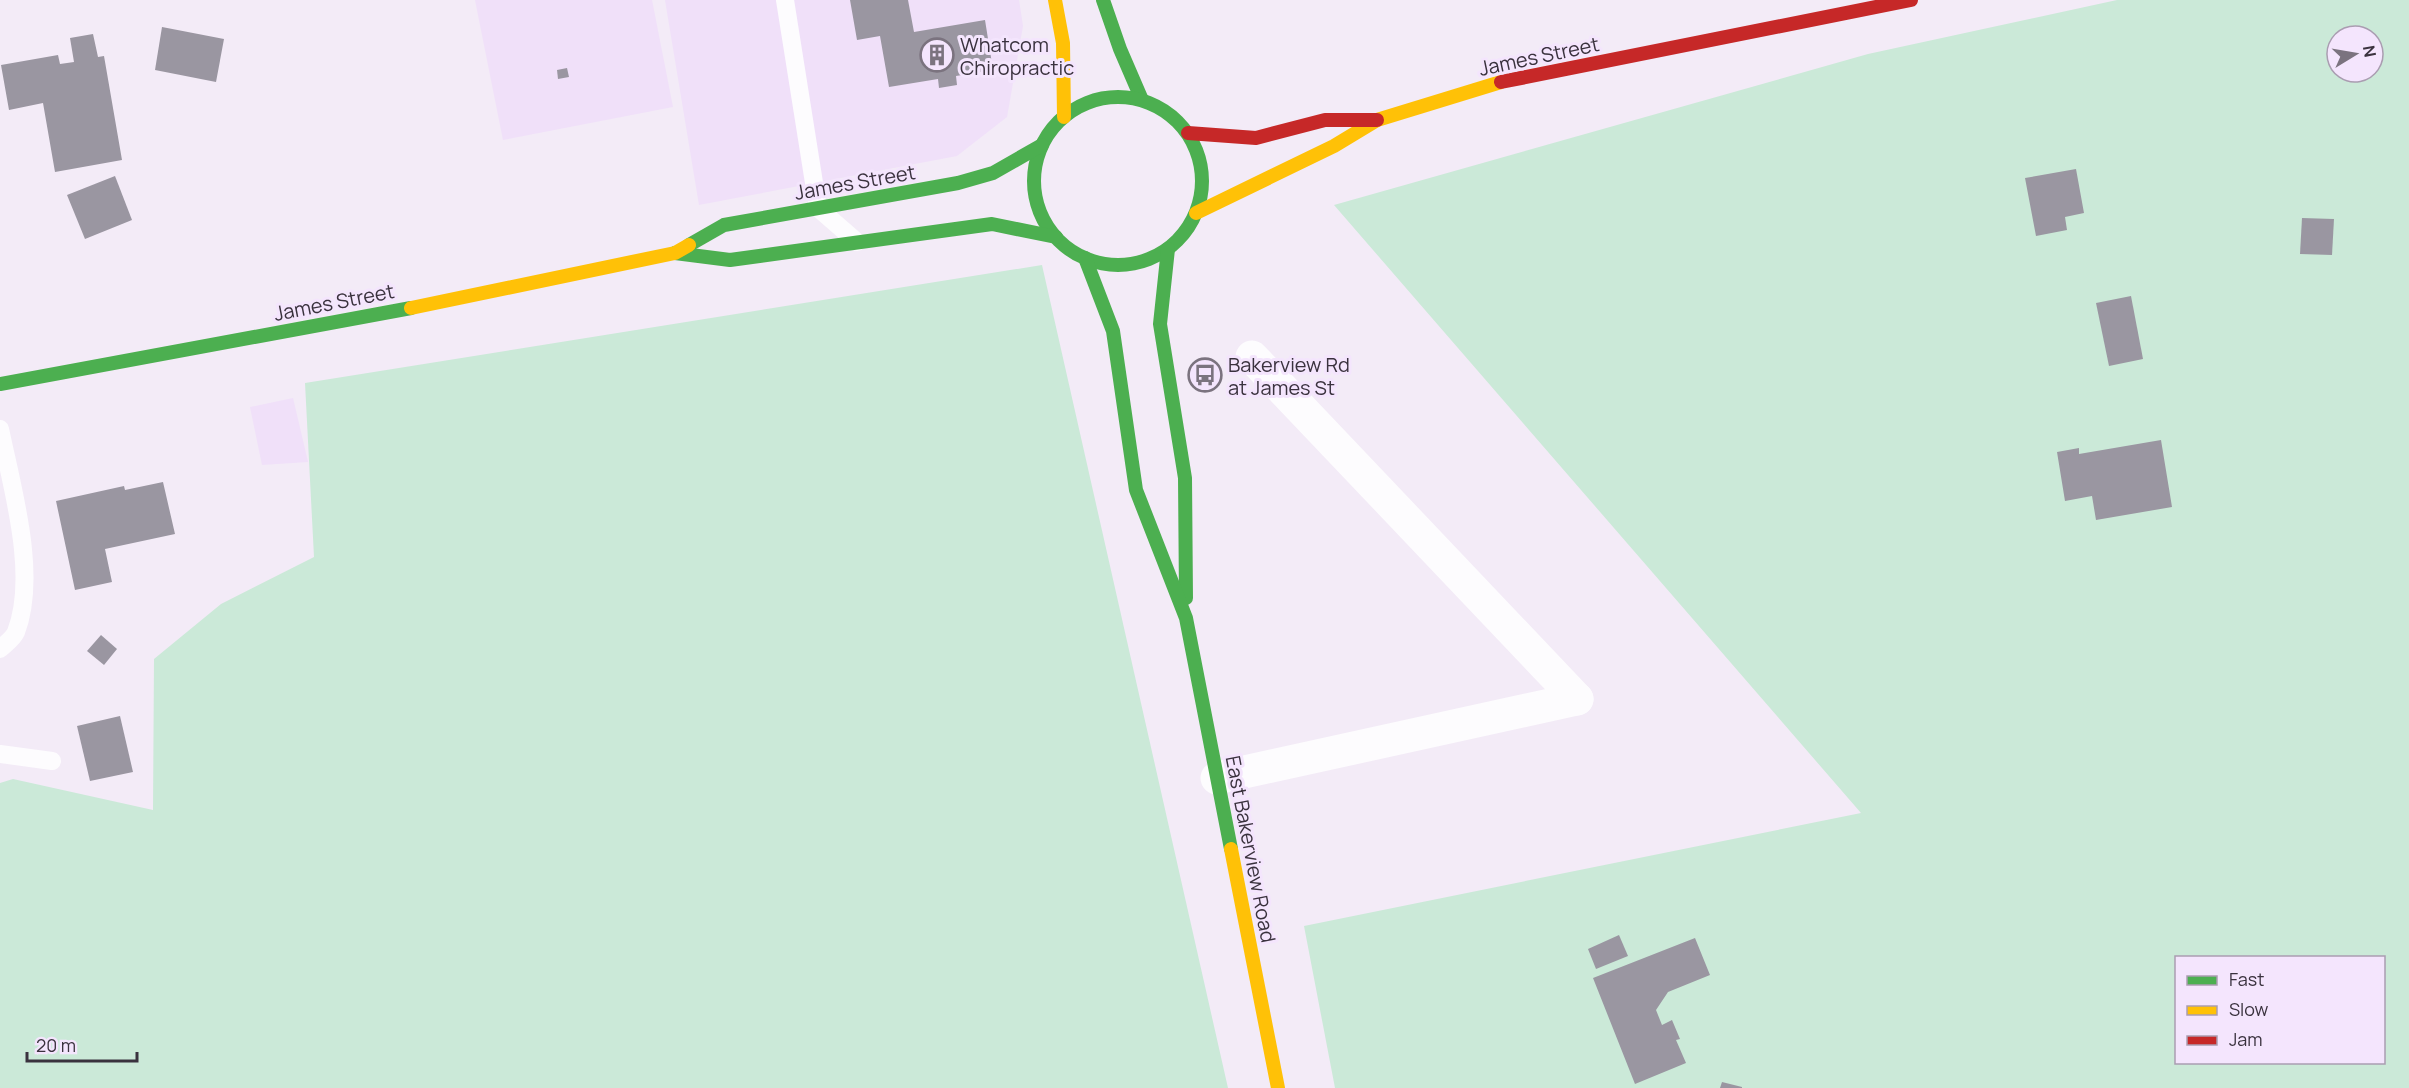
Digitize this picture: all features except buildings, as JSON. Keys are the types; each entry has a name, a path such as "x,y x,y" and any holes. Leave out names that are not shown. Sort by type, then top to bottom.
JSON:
{"main road":[{"path":"1056,0 1063,38 1064,117"},
{"path":"1103,0 1120,50 1142,100"},
{"name":"James Street","path":"1196,213 1334,146 1377,120 1502,82 1911,0"},
{"path":"1113,96 1142,100 1163,110 1188,133 1196,148 1202,175 1202,194 1189,228 1168,249 1146,260 1121,265 1102,264 1069,250 1045,222 1037,203 1034,185 1036,164 1042,145 1052,130 1064,117 1081,105 1113,96"},
{"path":"1188,133 1256,138 1325,120 1377,120"},
{"name":"James Street","path":"0,384 395,311 675,253 724,225 958,183 993,173 1042,145"},
{"name":"James Street","path":"675,253 730,260 992,224 1056,237"},
{"name":"East Bakerview Road","path":"1168,249 1160,324 1185,478 1186,618"},
{"name":"East Bakerview Road","path":"1085,258 1113,331 1136,489 1186,618 1278,1088"}],"street":[{"path":"1217,778 1577,699 1252,357"}],"lane":[{"path":"785,0 818,208 857,243"},
{"path":"0,429 20,525 24,592 15,634 0,649"},
{"path":"0,754 52,760"}],"shaded area":[{"path":"475,0 652,0 673,107 503,140"},
{"path":"665,0 1019,0 1023,26 1007,117 957,156 699,205"},
{"path":"293,398 308,462 262,465 250,407"}],"green space":[{"path":"2117,0 2409,0 2409,1088 1335,1088 1304,926 1861,813 1334,205 1868,54"},
{"path":"1042,265 1228,1088 0,1088 0,783 13,779 153,810 154,659 221,604 314,557 305,383"}],"traffic: fast":[{"path":"1103,0 1120,49 1142,100"},
{"path":"1118,97 1150,103 1165,111 1177,122 1188,134 1196,149 1202,181 1196,213 1188,228 1177,240 1165,251 1150,259 1118,265 1086,259 1071,251 1059,240 1048,228 1040,213 1034,181 1040,149 1048,134 1059,122 1071,111 1086,103 1118,97"},
{"path":"689,245 724,225 958,183 993,173 1042,145"},
{"path":"675,253 730,260 992,224 1056,237"},
{"path":"1168,249 1160,324 1185,478 1186,598"},
{"path":"1085,258 1113,331 1136,490 1186,618 1231,849"},
{"path":"0,384 411,308"}],"traffic: slow":[{"path":"1055,0 1063,43 1064,117"},
{"path":"1196,213 1334,146 1377,120 1501,82"},
{"path":"411,308 675,253 689,245"},
{"path":"1231,849 1278,1088"}],"traffic: jam":[{"path":"1501,82 1911,0"},
{"path":"1188,133 1256,138 1325,120 1377,120"}],"place":[{"name":"Whatcom Chiropractic","path":"937,55"},
{"name":"Bakerview Rd at James St","path":"1205,375"}]}
